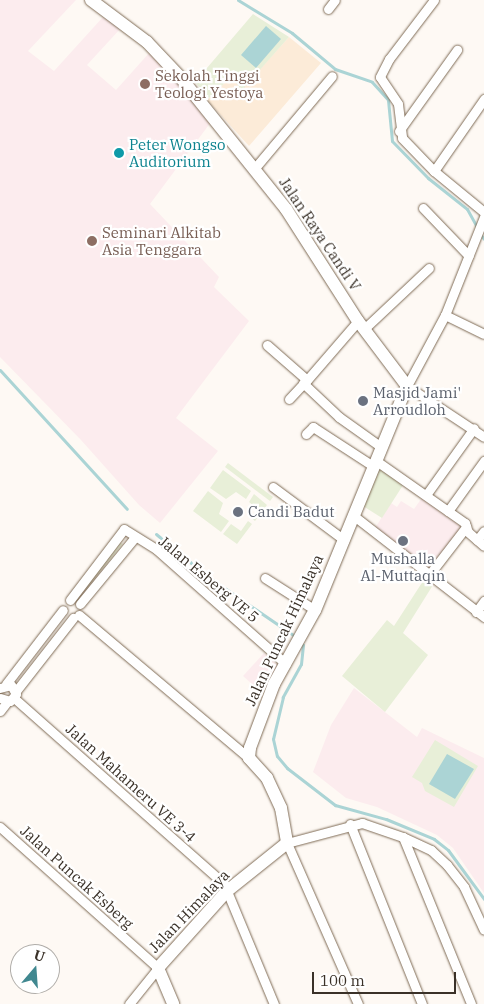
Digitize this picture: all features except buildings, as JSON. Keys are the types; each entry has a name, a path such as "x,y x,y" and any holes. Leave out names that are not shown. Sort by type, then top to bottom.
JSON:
{"street":[{"name":"Jalan Raya Candi V","path":"91,0 147,42 182,78 304,234 361,325 407,386 484,436"},
{"path":"328,9 335,0"},
{"path":"407,386 445,315 484,216 407,144 399,131 398,104 380,77 381,71 434,0"},
{"path":"399,131 457,50"},
{"path":"254,169 332,76"},
{"path":"434,171 484,99"},
{"path":"423,208 469,256"},
{"path":"289,399 361,325 429,268"},
{"path":"445,315 484,334"},
{"path":"267,345 339,418 381,447"},
{"name":"Jalan Puncak Himalaya","path":"249,758 253,737 274,684 300,641 314,610 407,386"},
{"path":"306,434 313,427 426,495 466,526 481,543"},
{"path":"426,495 474,428"},
{"path":"448,511 484,461"},
{"path":"274,487 344,540"},
{"path":"354,516 484,618"},
{"path":"429,575 466,526"},
{"name":"Jalan Esberg VE 5","path":"70,600 124,529 135,538 157,550 286,664"},
{"path":"481,543 484,531"},
{"path":"0,711 9,697 76,617 80,604 135,538"},
{"path":"265,578 314,610"},
{"path":"3,686 70,600 80,604"},
{"path":"476,612 484,601"},
{"path":"63,610 65,615 76,617 249,758 275,793 287,843 358,1004"},
{"name":"Jalan Mahameru VE 3-4","path":"3,686 9,697 224,884 227,890"},
{"path":"287,843 350,824 362,823 403,837 431,850 447,865 464,887 484,930"},
{"path":"350,824 422,1004"},
{"name":"Jalan Puncak Esberg","path":"0,827 158,968"},
{"path":"403,837 470,1004"},
{"name":"Jalan Himalaya","path":"158,968 227,890 287,843"},
{"path":"227,890 274,1004"},
{"path":"129,1004 158,968 173,1004"}],"shaded area":[{"name":"Seminari Alkitab Asia Tenggara","path":"0,0 76,0 28,51 54,71 103,17 121,28 87,65 116,90 150,52 211,122 150,204 219,277 214,287 249,321 176,418 218,451 160,523 139,505 81,440 0,357"},
{"path":"289,37 321,63 249,146 207,100 231,77 242,89"},
{"path":"424,495 465,526 431,572 375,528 391,503 397,507 401,501 414,509"},
{"path":"264,653 280,667 260,691 243,676"},
{"path":"354,688 417,737 422,728 484,758 484,893 453,848 437,835 377,807 346,798 313,772 331,725"}],"green space":[{"path":"253,14 289,37 242,90 231,77 209,98 195,82"},
{"path":"228,463 273,497 270,501 225,467"},
{"path":"378,464 405,482 382,518 363,506"},
{"path":"223,470 251,491 246,499 236,492 226,499 210,488"},
{"path":"208,491 223,503 219,514 229,521 221,532 193,511"},
{"path":"254,494 267,505 255,521 251,518 258,509 249,502"},
{"path":"248,521 252,524 237,544 223,534 231,524 241,531"},
{"path":"119,542 123,544 86,589 84,587"},
{"path":"425,578 433,585 403,633 428,655 385,712 342,676 387,620 394,626"},
{"path":"435,740 478,766 454,807 425,791 422,783 412,777"}],"water":[{"path":"266,26 281,39 256,68 241,55"},
{"path":"447,754 474,769 455,799 429,784"}],"waterway":[{"path":"238,0 292,33 335,69 372,82 388,100 392,141 428,178 467,209 477,227"},
{"path":"479,233 484,239"},
{"path":"0,370 127,509"},
{"path":"156,534 207,576 296,637"},
{"path":"300,642 303,645 301,664 283,697 273,739 277,756 287,768 335,805 386,819 434,839 448,850 484,899"}],"place":[{"name":"Sekolah Tinggi Teologi Yestoya","path":"145,84"},
{"name":"Peter Wongso Auditorium","path":"119,153"},
{"name":"Seminari Alkitab Asia Tenggara","path":"92,241"},
{"name":"Masjid Jami' Arroudloh","path":"363,401"},
{"name":"Candi Badut","path":"238,512"},
{"name":"Mushalla Al-Muttaqin","path":"403,541"}]}
